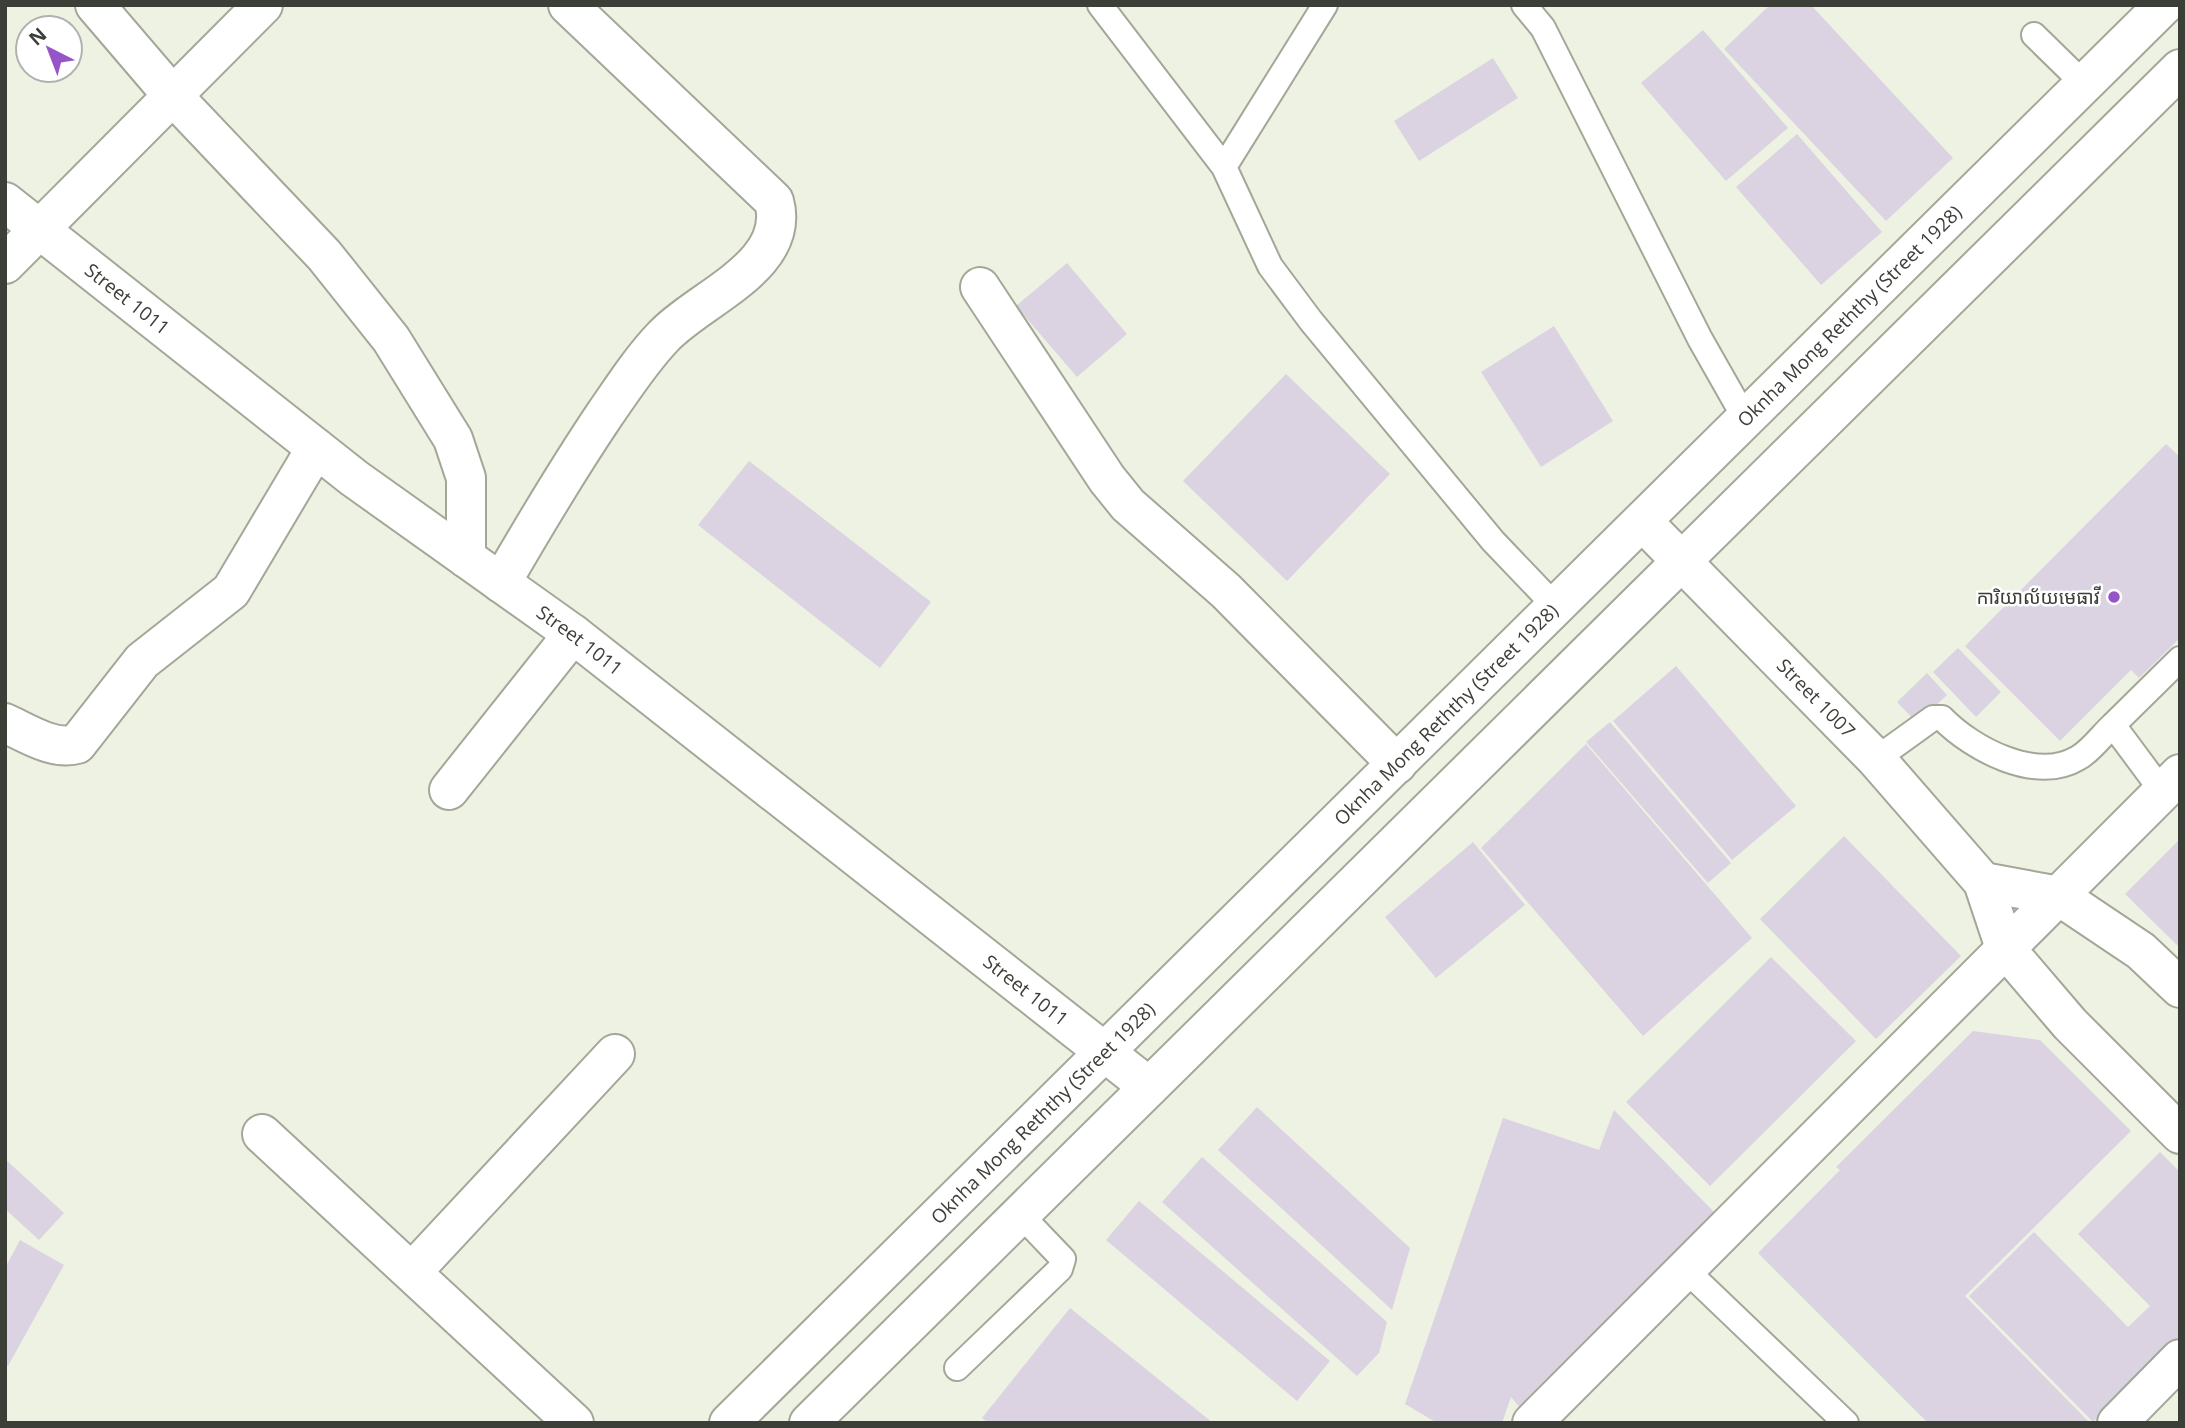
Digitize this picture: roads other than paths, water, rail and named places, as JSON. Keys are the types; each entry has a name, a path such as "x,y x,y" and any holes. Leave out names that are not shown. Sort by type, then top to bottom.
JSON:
{"street":[{"path":"95,5 172,95 324,254 398,350 453,439 466,478 466,558"},
{"path":"5,264 263,5"},
{"path":"501,583 562,479 636,369 664,336 759,262 775,233 777,214 774,201 568,5"},
{"name":"Oknha Mong Reththy (Street 1928)","path":"729,1423 2164,5"},
{"path":"809,1423 2179,73"},
{"name":"Street 1011","path":"5,202 316,448 573,634 1149,1087"},
{"path":"980,287 1107,479 1128,505 1226,591 1396,764"},
{"path":"5,723 52,744 68,747 77,744 142,661 231,592 316,448"},
{"name":"Street 1007","path":"1643,522 1876,759 1983,882 2005,948 2070,1024 2180,1134"},
{"path":"449,790 573,634"},
{"path":"1532,1423 2171,782"},
{"path":"1983,882 2059,896 2141,951 2180,988"},
{"path":"412,1272 615,1054"},
{"path":"262,1134 574,1423"},
{"path":"2117,1423 2180,1359"}],"lane":[{"path":"1100,5 1224,167 1270,265 1311,321 1493,541 1556,607"},
{"path":"1224,167 1325,5"},
{"path":"1524,5 1543,28 1700,339 1746,420"},
{"path":"2034,35 2085,85"},
{"path":"1876,759 1933,718 1942,718 1975,745 1993,754 2046,769 2078,758 2180,659"},
{"path":"2113,725 2171,782"},
{"path":"957,1368 1060,1269 1063,1259 1020,1214"},
{"path":"1685,1269 1846,1423"}],"place":[{"name":"ការិយាល័យមេធាវី","path":"2114,597"}]}
